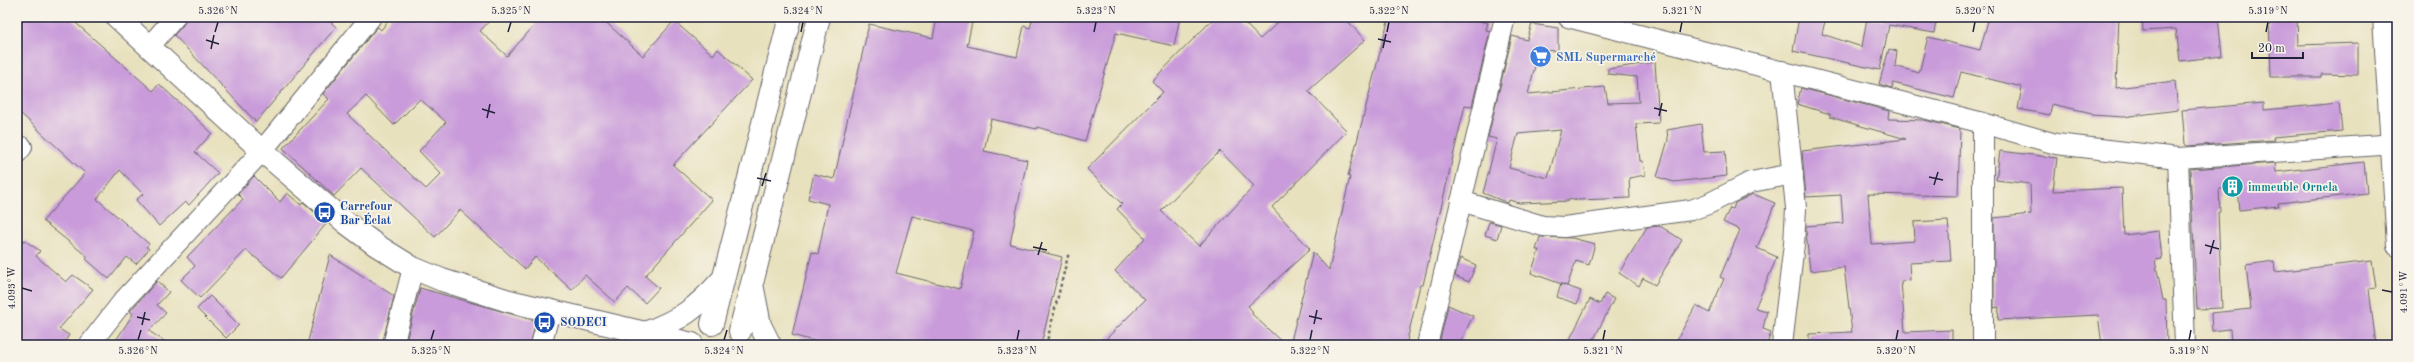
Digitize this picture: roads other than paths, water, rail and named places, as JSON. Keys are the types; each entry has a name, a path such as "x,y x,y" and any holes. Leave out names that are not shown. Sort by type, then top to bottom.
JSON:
{"street":[{"path":"117,17 262,151 345,222 376,245 413,268 466,288 550,311 647,341 692,344 699,332 712,324 722,323 731,326 743,338"},
{"path":"149,47 175,17"},
{"path":"89,345 124,300 262,151 371,17"},
{"path":"712,324 790,17"},
{"path":"743,338 753,282 819,17"},
{"path":"1427,345 1505,17"},
{"path":"1568,17 1983,123 2056,144 2178,158 2394,144"},
{"path":"2383,17 2394,144 2397,246"},
{"path":"1782,71 1796,208 1794,244 1782,345"},
{"path":"1983,123 1983,345"},
{"path":"2178,158 2185,345"},
{"path":"1461,201 1543,226 1564,227 1691,210 1708,204 1751,182 1793,174"},
{"path":"393,345 413,268"},
{"path":"647,341 672,323 689,314 704,301 724,277"},
{"path":"753,282 755,304 760,325 770,345"},
{"path":"541,345 550,311"}],"place":[{"name":"SML Supermarché","path":"1540,57"},
{"name":"immeuble Ornela","path":"2233,187"},
{"name":"Carrefour Bar Éclat","path":"325,213"},
{"name":"SODECI","path":"544,322"}]}
